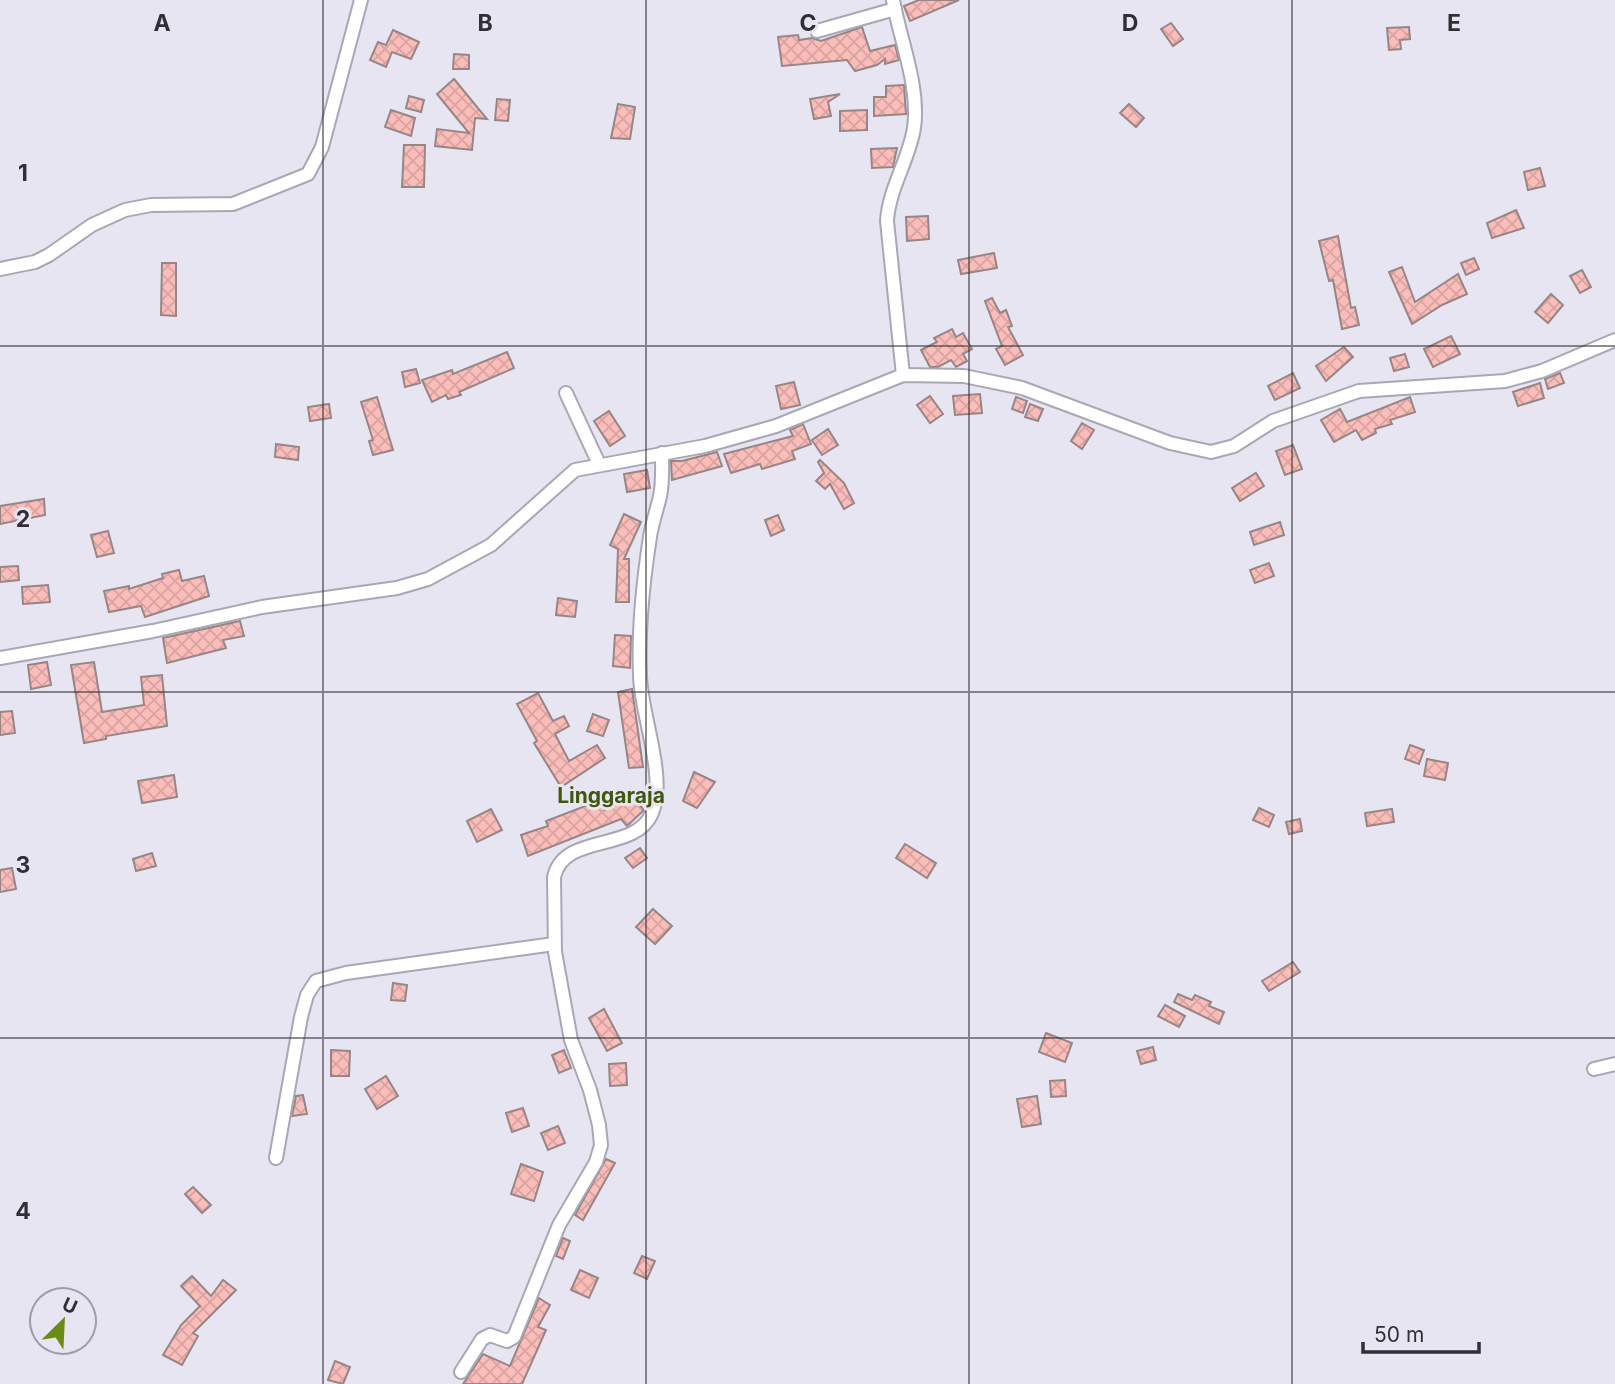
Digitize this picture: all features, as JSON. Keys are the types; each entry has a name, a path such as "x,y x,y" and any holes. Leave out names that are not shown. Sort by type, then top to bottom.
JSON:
{"street":[{"path":"0,269 42,259 92,225 125,210 151,205 233,204 308,174 322,148 361,0"},
{"path":"817,31 894,5 910,78 914,125 890,197 887,221 904,375"},
{"path":"0,658 167,628 262,607 397,588 428,579 491,545 565,476 586,466 705,446 776,426 904,375 964,376 1023,388 1170,443 1211,452 1234,446 1273,421 1359,391 1505,381 1542,371 1615,340"},
{"path":"566,393 599,464"},
{"path":"461,1372 474,1347 482,1339 490,1335 508,1341 514,1337 559,1225 599,1154 599,1125 571,1040 554,944 553,892 557,867 571,853 635,831 650,817 655,803 656,782 640,678 640,629 650,539 660,495 662,453"},
{"path":"275,1158 294,1069 301,1017 307,995 316,981 346,972 554,944"},
{"path":"1594,1069 1615,1064"}],"building":[{"path":"919,0 959,0 910,21 904,6"},
{"path":"1171,23 1183,39 1173,46 1161,29"},
{"path":"862,27 870,51 895,45 899,60 885,64 885,59 877,65 855,71 847,60 782,66 778,37 798,35 799,40 812,38 821,41"},
{"path":"1409,27 1410,39 1400,40 1401,49 1389,50 1387,28"},
{"path":"393,30 419,42 411,59 392,52 386,67 370,60 378,42 386,45"},
{"path":"454,54 469,55 469,69 453,69"},
{"path":"454,79 487,119 475,118 472,150 435,146 437,129 469,133 437,94"},
{"path":"904,85 906,114 874,116 874,97 886,97 886,86"},
{"path":"840,94 828,102 831,116 814,119 810,99"},
{"path":"409,96 424,100 421,112 406,108"},
{"path":"497,99 510,100 508,121 495,120"},
{"path":"618,104 635,107 630,139 611,138"},
{"path":"1129,104 1144,118 1136,127 1120,113"},
{"path":"391,110 415,118 411,136 385,127"},
{"path":"867,110 867,130 840,131 840,111"},
{"path":"404,145 425,145 424,187 402,187"},
{"path":"897,148 893,167 872,168 871,149"},
{"path":"1540,168 1545,186 1528,190 1524,172"},
{"path":"1516,210 1524,228 1492,238 1487,223"},
{"path":"928,216 929,239 907,241 906,217"},
{"path":"1338,236 1351,308 1355,307 1359,325 1342,329 1333,280 1329,281 1319,241"},
{"path":"994,253 997,268 961,274 958,260"},
{"path":"1474,258 1479,269 1466,275 1461,263"},
{"path":"162,263 176,263 176,316 161,315"},
{"path":"1402,267 1415,302 1458,274 1467,294 1442,305 1412,324 1389,272"},
{"path":"1582,270 1591,287 1580,293 1570,276"},
{"path":"1551,294 1563,305 1548,323 1535,312"},
{"path":"992,298 1000,313 1006,310 1012,326 1008,327 1023,355 1005,365 996,349 1002,346 985,301"},
{"path":"952,329 956,337 963,333 972,349 963,354 967,361 956,367 951,360 938,367 930,367 921,350 937,342 934,338"},
{"path":"1451,336 1460,354 1433,367 1424,349"},
{"path":"1344,347 1353,357 1326,381 1316,366"},
{"path":"507,352 514,368 459,392 461,395 448,399 446,395 432,402 422,380 452,370 453,374"},
{"path":"1405,354 1409,367 1394,371 1390,358"},
{"path":"416,369 420,383 405,387 402,372"},
{"path":"1293,373 1300,388 1275,400 1268,386"},
{"path":"1560,373 1564,383 1548,389 1545,379"},
{"path":"794,382 800,405 781,409 776,386"},
{"path":"1540,383 1544,398 1518,406 1513,392"},
{"path":"980,394 982,413 955,415 953,396"},
{"path":"930,396 943,414 930,423 917,405"},
{"path":"377,397 393,450 373,455 369,441 373,440 361,402"},
{"path":"1016,397 1027,401 1023,413 1012,409"},
{"path":"1410,397 1415,412 1390,420 1392,424 1375,429 1376,433 1362,440 1356,430 1334,442 1321,420 1340,409 1347,422"},
{"path":"329,404 331,418 310,421 308,407"},
{"path":"1030,404 1043,409 1038,421 1025,417"},
{"path":"609,411 625,436 610,446 594,421"},
{"path":"1082,423 1094,430 1082,449 1071,441"},
{"path":"803,424 811,444 792,451 795,459 762,469 760,464 731,473 724,454 793,436 790,430"},
{"path":"828,429 838,445 822,455 812,440"},
{"path":"276,444 299,447 298,460 275,457"},
{"path":"1293,445 1302,469 1285,475 1276,451"},
{"path":"717,452 722,466 672,480 671,461 682,461"},
{"path":"820,460 844,483 854,503 844,509 830,484 825,489 816,481 824,473 818,462"},
{"path":"647,470 650,488 627,492 624,474"},
{"path":"1256,473 1264,486 1240,501 1232,488"},
{"path":"44,499 45,515 0,524 0,506"},
{"path":"624,514 641,522 624,559 629,559 629,602 616,602 618,549 610,545"},
{"path":"778,515 784,530 771,536 765,520"},
{"path":"1280,522 1284,535 1254,545 1250,532"},
{"path":"108,531 114,553 97,557 91,535"},
{"path":"1269,563 1274,576 1255,583 1250,570"},
{"path":"18,566 19,580 0,582 0,567"},
{"path":"179,570 182,581 204,576 209,596 145,617 141,606 109,612 104,591 129,586 129,589 163,578 162,574"},
{"path":"48,585 50,602 23,604 22,587"},
{"path":"558,598 577,601 575,617 556,615"},
{"path":"240,621 244,636 223,640 226,648 167,663 163,638"},
{"path":"615,635 631,636 630,668 613,666"},
{"path":"47,662 51,685 31,689 28,665"},
{"path":"94,662 102,712 144,705 141,677 162,675 167,726 106,736 106,739 84,743 71,665"},
{"path":"632,689 643,767 629,768 618,692"},
{"path":"538,693 553,721 564,716 569,726 555,734 569,761 597,745 605,758 561,787 534,743 537,741 517,704"},
{"path":"12,711 15,733 0,735 0,712"},
{"path":"593,714 609,720 603,736 587,731"},
{"path":"1410,745 1424,750 1419,764 1405,759"},
{"path":"1427,759 1448,763 1445,780 1424,776"},
{"path":"694,772 715,782 697,808 683,801"},
{"path":"174,775 177,797 142,803 138,781"},
{"path":"628,792 644,810 627,826 621,819 528,856 521,835 548,826 546,821 601,800 605,810"},
{"path":"1259,808 1274,815 1269,827 1253,820"},
{"path":"491,809 502,830 477,842 467,821"},
{"path":"1392,809 1394,822 1367,826 1365,813"},
{"path":"1300,819 1302,831 1289,834 1286,822"},
{"path":"905,844 936,863 927,878 896,858"},
{"path":"640,848 647,858 633,868 625,858"},
{"path":"152,853 156,866 136,871 133,859"},
{"path":"12,868 16,889 0,892 0,870"},
{"path":"653,909 672,926 655,944 636,927"},
{"path":"1293,962 1300,972 1269,991 1262,981"},
{"path":"393,983 407,985 405,1001 391,1000"},
{"path":"1178,994 1192,1000 1195,995 1211,1002 1209,1006 1224,1012 1219,1024 1174,1002"},
{"path":"1165,1005 1185,1016 1179,1027 1158,1016"},
{"path":"604,1009 622,1043 607,1051 589,1018"},
{"path":"1046,1033 1072,1043 1065,1062 1039,1052"},
{"path":"1153,1047 1156,1060 1141,1064 1137,1051"},
{"path":"331,1050 350,1051 349,1076 331,1076"},
{"path":"564,1050 571,1068 559,1073 552,1055"},
{"path":"626,1063 627,1085 610,1086 609,1064"},
{"path":"386,1076 398,1096 377,1109 365,1089"},
{"path":"1065,1080 1066,1096 1051,1097 1050,1081"},
{"path":"303,1095 307,1114 292,1116 296,1096"},
{"path":"1037,1096 1041,1124 1022,1127 1017,1099"},
{"path":"523,1108 529,1126 512,1132 506,1113"},
{"path":"558,1126 565,1143 548,1150 541,1133"},
{"path":"606,1159 615,1163 583,1220 575,1215"},
{"path":"521,1164 543,1172 534,1201 511,1194"},
{"path":"193,1187 211,1205 202,1213 185,1194"},
{"path":"563,1238 570,1241 563,1259 556,1256"},
{"path":"642,1256 655,1261 647,1279 634,1273"},
{"path":"580,1270 598,1278 589,1298 571,1290"},
{"path":"192,1276 211,1296 223,1280 236,1290 193,1333 198,1336 182,1365 163,1355 181,1325 200,1306 181,1286"},
{"path":"539,1298 550,1305 538,1327 546,1330 522,1384 463,1384 483,1354 510,1366"},
{"path":"335,1361 350,1367 343,1384 328,1380"}],"district":[{"name":"Linggaraja","path":"611,795"}]}
